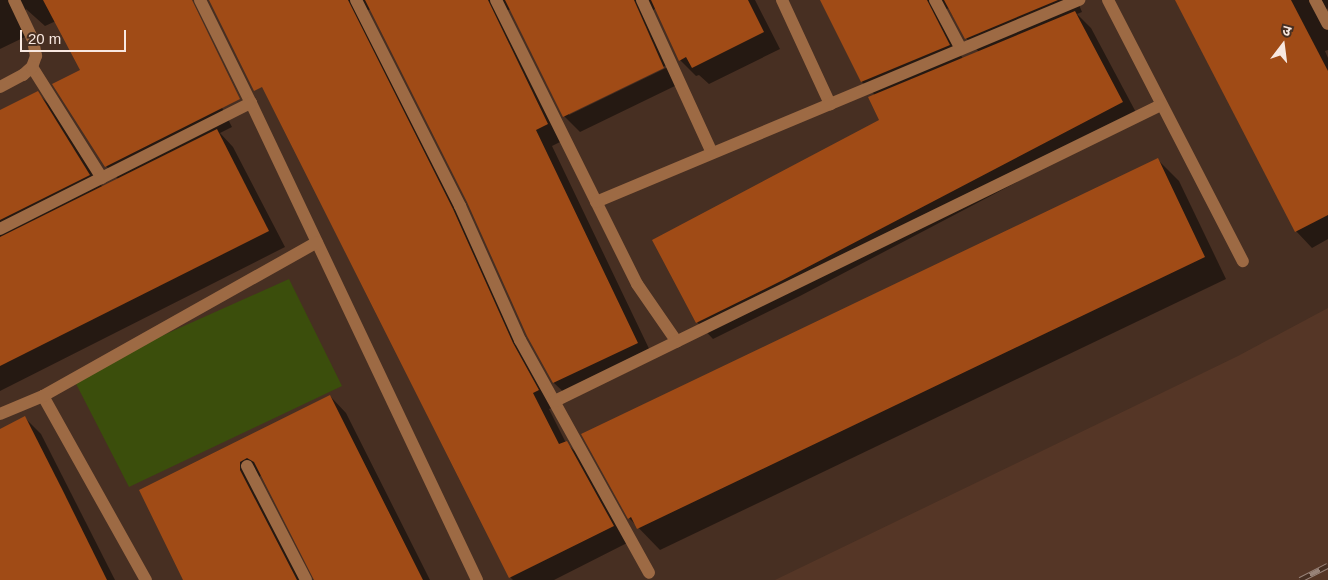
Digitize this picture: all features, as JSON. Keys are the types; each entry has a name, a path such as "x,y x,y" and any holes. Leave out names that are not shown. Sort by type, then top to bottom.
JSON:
{"street":[{"path":"0,87 23,75 32,67 36,56 33,40 14,0"},
{"path":"200,0 478,580"},
{"path":"356,0 460,206 520,340 649,573"},
{"path":"496,0 637,284 677,342"},
{"path":"642,0 712,154"},
{"path":"782,0 830,104"},
{"path":"935,0 961,49"},
{"path":"596,202 1079,0"},
{"path":"1108,0 1242,261"},
{"path":"1315,0 1328,24"},
{"path":"32,67 102,178"},
{"path":"0,229 251,103"},
{"path":"555,401 1161,105"},
{"path":"0,414 43,396 317,242"},
{"path":"43,396 146,580"},
{"path":"247,466 306,580"}],"shaded area":[{"path":"1328,308 1328,580 775,580 1238,356"}],"green space":[{"path":"289,279 342,386 129,487 72,376"}],"building":[{"path":"43,0 192,0 240,99 105,167 52,84 80,70"},
{"path":"209,0 348,0 453,209 513,343 539,390 533,393 559,444 567,441 614,526 509,578 262,87 254,91"},
{"path":"365,0 488,0 548,124 536,130 638,343 553,383 527,336 467,202"},
{"path":"505,0 634,0 664,68 563,117"},
{"path":"651,0 748,0 764,32 692,68 686,57 679,61"},
{"path":"820,0 927,0 950,45 861,82"},
{"path":"944,0 1058,0 965,39"},
{"path":"1175,0 1291,0 1328,71 1328,215 1295,232"},
{"path":"1075,11 1123,102 783,280 696,323 652,240 879,120 868,97"},
{"path":"38,91 90,175 0,220 0,110"},
{"path":"217,129 269,231 0,366 0,237"},
{"path":"1158,158 1205,257 637,529 631,517 628,519 581,434"},
{"path":"330,395 423,580 314,580 254,462 247,458 240,462 240,470 297,580 183,580 139,490"},
{"path":"25,416 107,580 0,580 0,429"}],"railway":[{"path":"1300,580 1328,566"}]}
